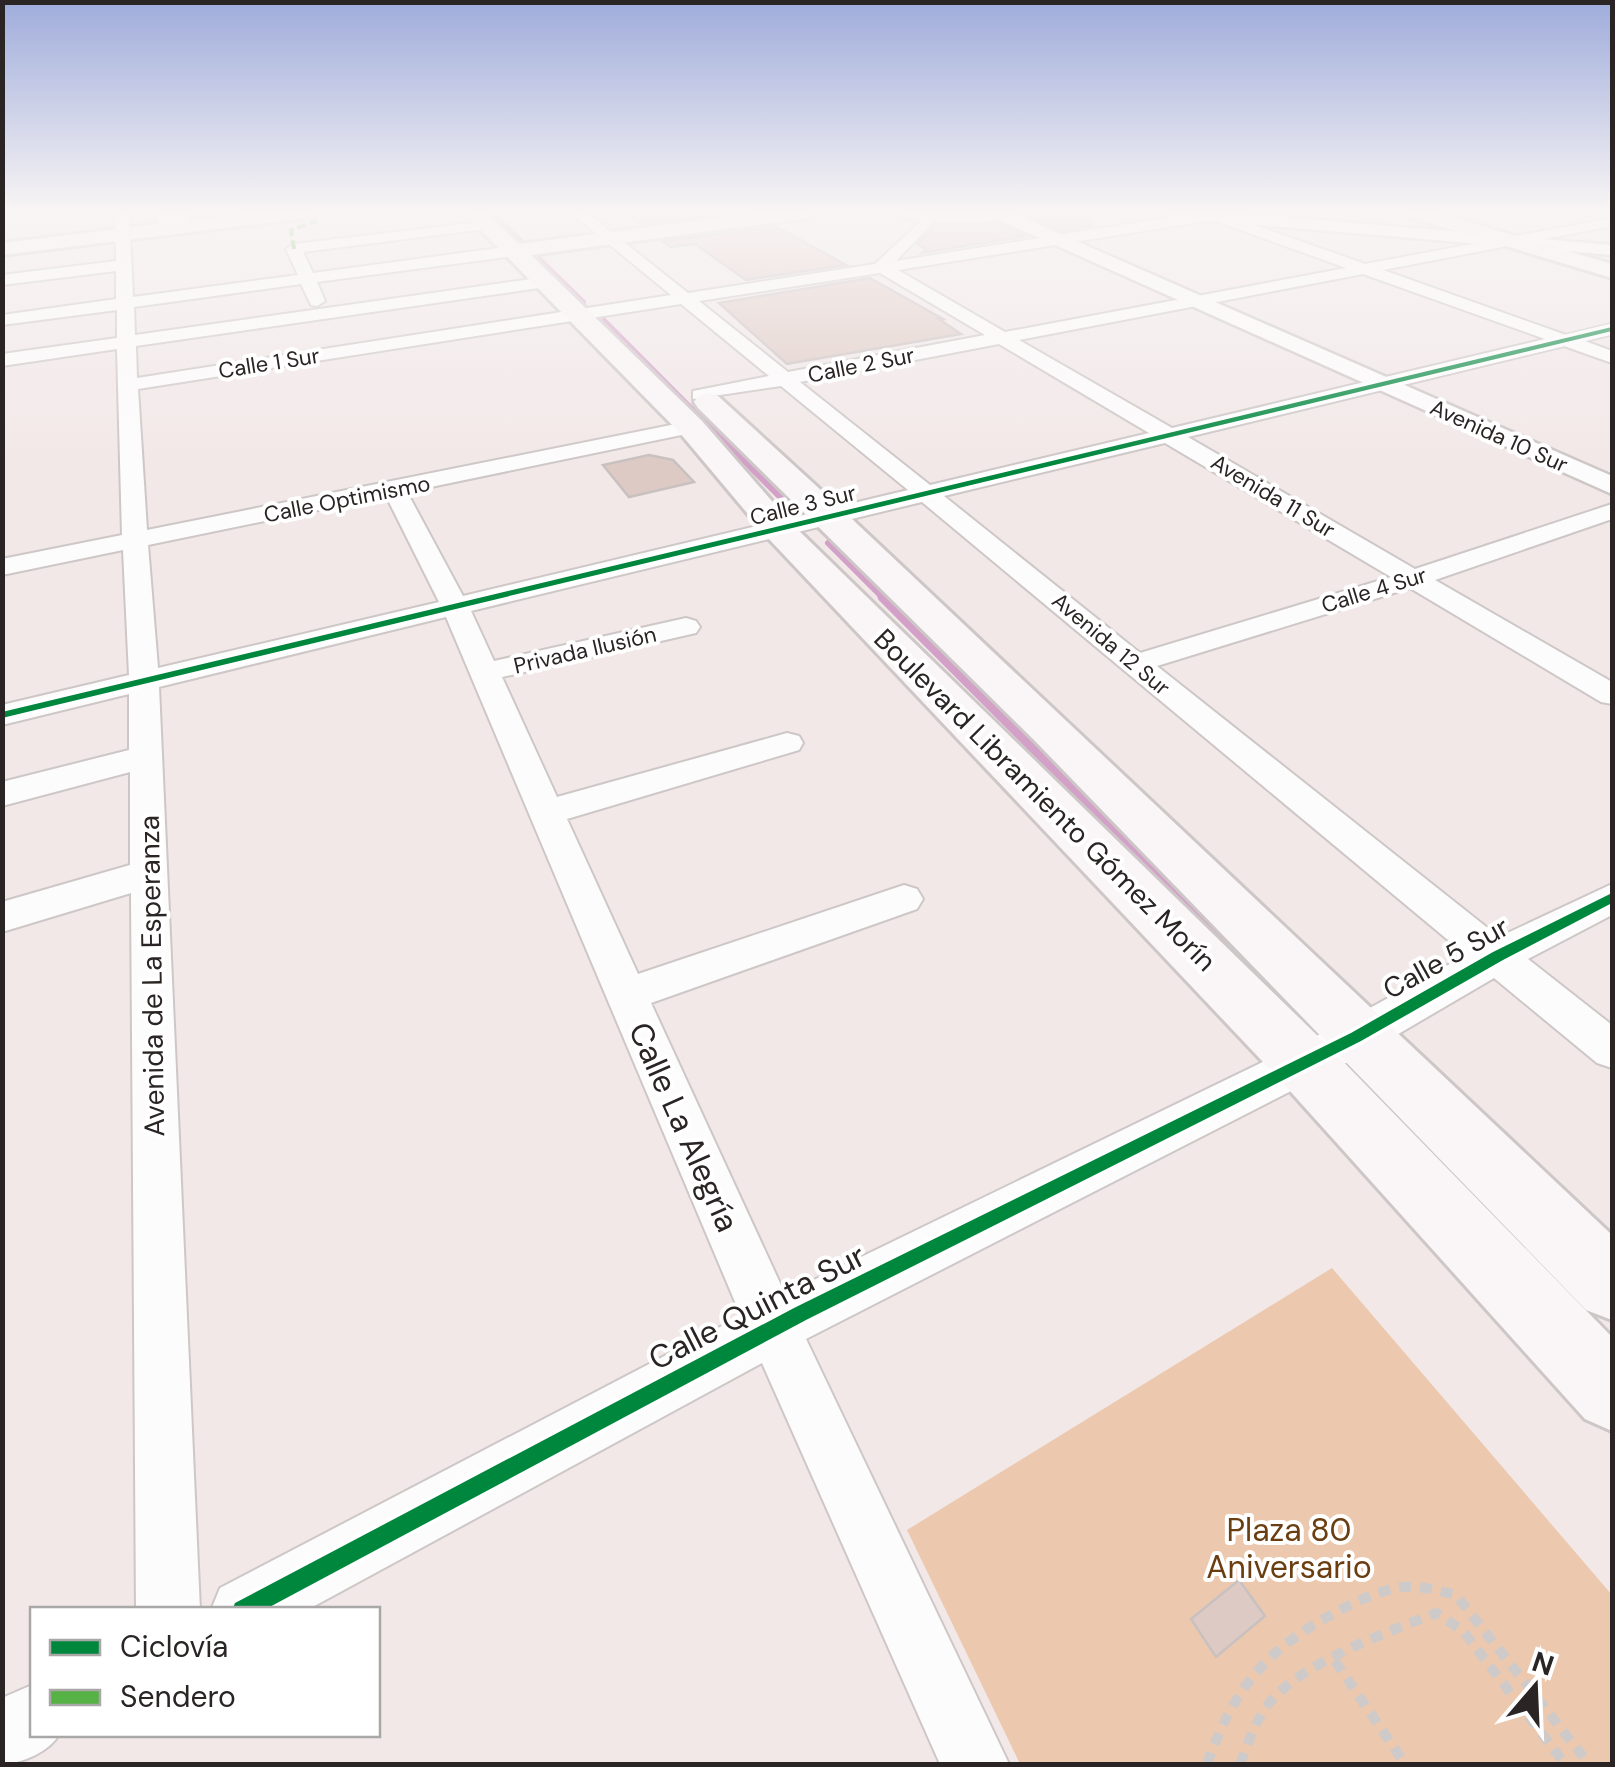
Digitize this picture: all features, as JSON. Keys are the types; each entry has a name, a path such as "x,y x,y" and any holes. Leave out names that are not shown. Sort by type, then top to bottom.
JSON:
{"main road":[{"name":"Boulevard Libramiento Gómez Morín","path":"576,294 695,411 833,519 1356,1037 1612,1284"},
{"name":"Boulevard Libramiento Gómez Morín","path":"695,411 780,531 1303,1062 1612,1392"}],"street":[{"name":"Avenida de La Esperanza","path":"125,294 144,680 168,1607"},
{"path":"2,360 126,323 243,294"},
{"path":"314,294 331,333"},
{"path":"2,320 331,333 404,294"},
{"name":"Avenida 12 Sur","path":"680,294 930,493 1133,664 1612,1050"},
{"name":"Calle 1 Sur","path":"128,385 331,333 596,312 706,294"},
{"name":"Avenida 11 Sur","path":"926,294 1612,695"},
{"name":"Avenida 10 Sur","path":"1184,294 1612,486"},
{"name":"Calle 2 Sur","path":"695,411 783,379 1240,294"},
{"path":"1435,294 1612,357"},
{"name":"Calle 3 Sur","path":"2,715 833,519 1612,329"},
{"name":"Calle Optimismo","path":"2,568 394,490 695,411"},
{"name":"Calle La Alegría","path":"394,490 456,608 773,1328 975,1764"},
{"name":"Calle 4 Sur","path":"1133,664 1411,579 1612,512"},
{"name":"Privada Ilusión","path":"484,672 686,627"},
{"path":"544,812 788,743"},
{"path":"2,794 146,757"},
{"path":"2,916 150,873"},
{"name":"Calle 5 Sur","path":"1303,1062 1612,898"},
{"path":"625,995 904,899"},
{"name":"Calle Quinta Sur","path":"248,1607 773,1328 1303,1062"},
{"path":"2,1735 30,1721"}],"path":[{"path":"1207,1764 1231,1704 1262,1659 1319,1621 1360,1600 1405,1586 1456,1595 1589,1764"},
{"path":"1240,1764 1271,1700 1384,1634 1436,1613 1463,1631 1565,1764"},
{"path":"1335,1660 1405,1764"}],"green space":[{"name":"Plaza 80 Aniversario","path":"1332,1268 1612,1595 1612,1764 1020,1764 907,1530"}],"building":[{"path":"771,294 899,294 961,334 787,364 719,303"},
{"path":"649,455 673,460 694,482 629,497 603,465"},
{"path":"1239,1580 1265,1616 1216,1657 1191,1619"}],"waterway":[{"path":"576,294 584,302"},
{"path":"604,320 724,441"},
{"path":"721,438 724,441"},
{"path":"724,441 783,500"},
{"path":"828,543 882,597"},
{"path":"882,597 885,600"},
{"path":"882,597 1084,800"},
{"path":"1082,798 1286,1003"}],"cycle path":[{"path":"2,715 1612,329"},
{"path":"248,1607 800,1314 1356,1037 1498,956 1612,898"}]}
